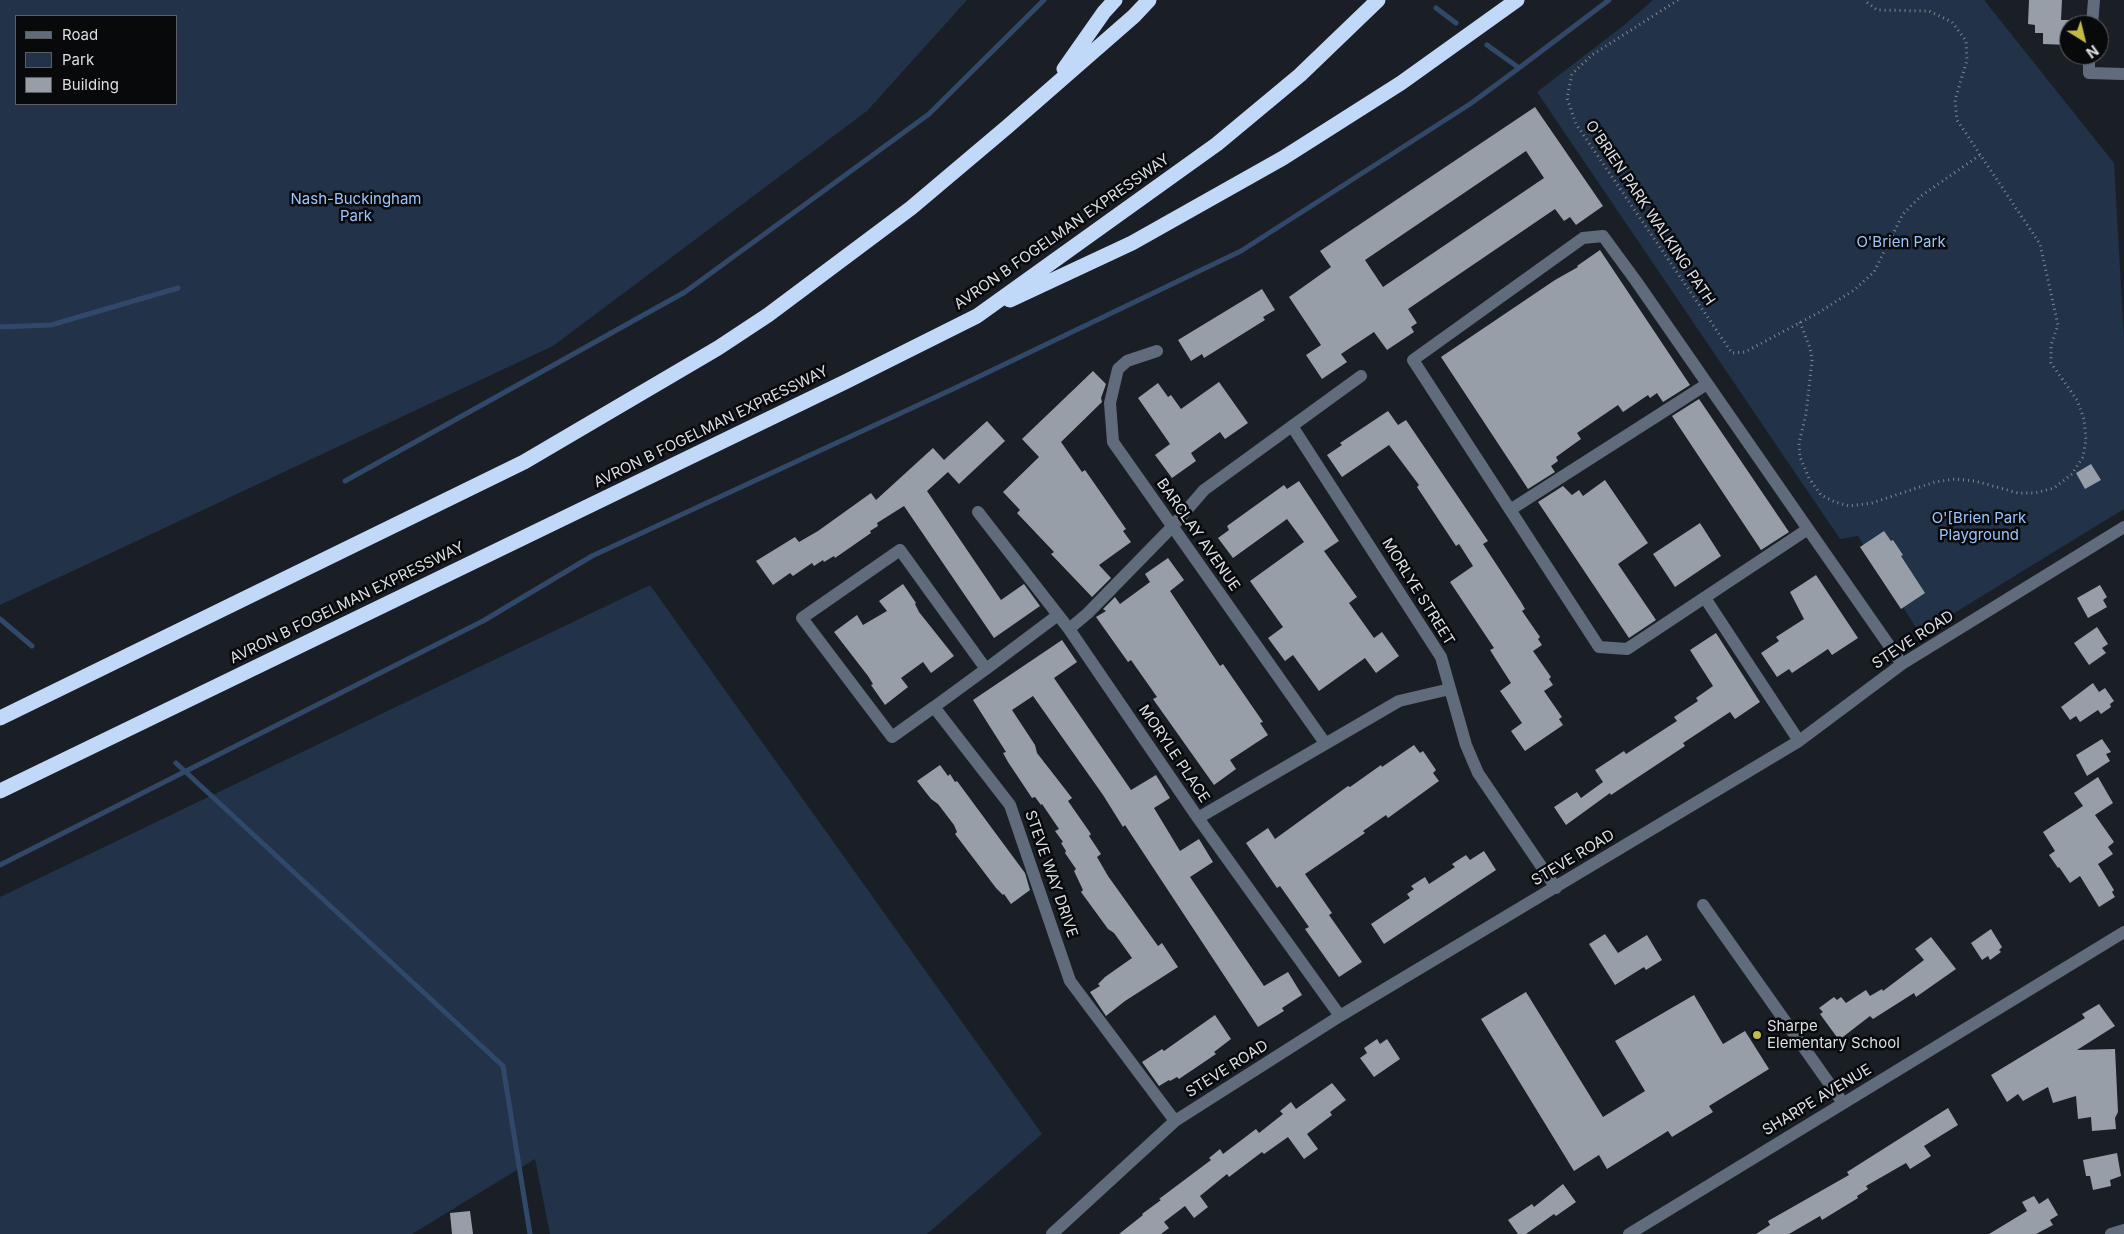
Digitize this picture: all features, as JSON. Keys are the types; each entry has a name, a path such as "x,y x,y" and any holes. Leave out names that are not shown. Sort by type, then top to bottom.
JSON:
{"highway":[{"path":"1051,87 1104,12 1115,0"},
{"path":"0,718 524,462 650,390 718,348 810,284 940,184 1134,16 1149,0"},
{"name":"AVRON B FOGELMAN EXPRESSWAY","path":"0,791 845,382 977,316 1217,144 1300,74 1378,0"},
{"path":"977,316 1132,243 1283,158 1401,83 1517,0"}],"street":[{"path":"2093,15 2094,0"},
{"path":"2089,65 2089,74 2124,74"},
{"path":"1808,530 1626,649 1598,647 1413,360 1582,238 1603,236 1902,664"},
{"name":"BARCLAY AVENUE","path":"1157,351 1127,361 1118,370 1110,403 1113,442 1325,743"},
{"path":"1069,629 1088,613 1172,527 1204,490 1361,376"},
{"path":"1510,510 1707,384"},
{"name":"MORLYE STREET","path":"1292,426 1441,657 1466,745 1478,773 1556,888"},
{"name":"MORYLE PLACE","path":"978,512 1069,629 1198,818 1340,1016"},
{"name":"STEVE ROAD","path":"1052,1234 1175,1121 1340,1016 1799,741 1902,664 2124,526"},
{"path":"986,670 900,550 802,618 892,737 986,670 1058,615"},
{"path":"1705,598 1799,741"},
{"path":"1198,818 1399,701 1450,689"},
{"name":"STEVE WAY DRIVE","path":"934,707 1010,805 1070,981 1175,1121"},
{"path":"1703,905 1843,1103"},
{"name":"SHARPE AVENUE","path":"1629,1234 2124,932"},
{"path":"2111,1234 2124,1230"}],"path":[{"name":"O'BRIEN PARK WALKING PATH","path":"1678,0 1592,55 1572,74 1567,98 1576,124 1732,353 1745,352 1854,290 1874,272 1903,214 1921,196 1980,155"},
{"path":"1800,322 1810,348 1812,360 1806,414 1798,443 1800,457 1809,478 1821,495 1835,502 1849,506 1872,503 1935,482 1955,479 1975,480 2018,493 2035,493 2054,488 2072,474 2083,457 2086,440 2084,419 2078,400 2050,363 2050,345 2058,324 2040,244 1957,120 1955,100 1967,60 1966,42 1952,22 1930,11 1877,10 1864,0"}],"green space":[{"name":"Nash-Buckingham Park","path":"0,0 967,0 867,111 553,346 0,605"},
{"name":"O'Brien Park","path":"1653,0 1984,0 2114,163 2124,340 2124,509 1920,634 1858,536 1840,539 1537,92 1623,26"},
{"path":"650,585 1042,1134 927,1234 550,1234 535,1159 412,1234 0,1234 0,897"}],"building":[{"path":"2029,0 2062,0 2061,15 2059,15 2059,45 2043,44 2043,33 2035,33 2035,25 2028,24"},
{"path":"1535,107 1603,206 1576,225 1570,217 1564,221 1555,209 1408,309 1417,323 1411,327 1414,332 1387,350 1374,332 1341,354 1347,362 1322,379 1306,355 1321,345 1289,297 1331,267 1320,251","holes":["1526,151 1544,178 1383,287 1365,260"]},
{"path":"1600,250 1690,385 1663,402 1657,393 1650,398 1648,395 1623,412 1618,405 1577,433 1581,439 1556,457 1558,461 1551,466 1555,472 1528,489 1441,357 1555,280 1578,267"},
{"path":"1262,289 1275,310 1263,317 1265,320 1204,358 1202,354 1191,361 1178,340"},
{"path":"1093,371 1106,384 1101,398 1102,402 1061,442 1082,472 1085,470 1126,529 1123,531 1131,542 1099,565 1111,578 1092,597 1051,554 1054,552 1017,513 1020,510 1003,492 1039,457 1022,439"},
{"path":"1219,382 1248,423 1225,439 1220,432 1191,453 1196,461 1172,478 1155,455 1170,444 1138,398 1158,383 1168,397 1171,395 1181,409"},
{"path":"1699,399 1789,532 1761,550 1672,416"},
{"path":"1388,411 1398,425 1406,420 1488,541 1483,544 1521,602 1525,609 1522,611 1540,637 1538,639 1542,645 1533,651 1551,677 1549,679 1553,685 1544,691 1562,717 1559,719 1563,725 1525,751 1511,731 1522,723 1500,691 1511,683 1490,650 1494,648 1450,582 1473,566 1459,544 1456,546 1417,487 1419,485 1389,445 1342,477 1327,455 1342,445 1340,443"},
{"path":"987,421 1005,441 959,484 948,472 927,491 1001,600 1024,584 1040,606 994,638 904,506 877,523 878,526 870,531 871,533 835,558 834,556 824,562 823,560 814,566 812,563 793,576 790,573 773,585 756,561 795,537 799,542 818,531 871,493 876,500 933,448 944,460"},
{"path":"2091,464 2101,480 2085,489 2076,473"},
{"path":"1605,480 1648,543 1618,564 1656,620 1629,638 1538,502 1563,486 1572,495 1579,490 1583,496"},
{"path":"1299,481 1339,541 1324,551 1357,597 1349,603 1374,638 1382,632 1399,656 1376,673 1365,658 1319,691 1293,655 1285,661 1268,638 1283,627 1250,581 1304,542 1287,519 1233,558 1218,538 1229,530 1227,526 1284,485 1287,489"},
{"path":"1700,523 1721,556 1675,587 1653,554"},
{"path":"1884,531 1903,555 1901,556 1925,593 1901,609 1860,547"},
{"path":"1168,558 1184,580 1170,591 1220,666 1223,664 1263,722 1260,723 1268,735 1230,760 1236,769 1214,785 1153,699 1157,697 1131,660 1128,662 1096,617 1106,611 1103,609 1115,597 1120,604 1150,582 1145,574"},
{"path":"1816,575 1858,638 1832,655 1828,649 1792,673 1789,669 1777,677 1761,653 1779,641 1776,637 1804,619 1790,592"},
{"path":"903,584 916,603 919,612 954,656 931,673 923,662 901,678 908,687 885,705 871,685 873,684 868,676 834,632 857,615 863,625 887,611 879,601"},
{"path":"2100,585 2107,597 2103,600 2107,607 2088,618 2077,598"},
{"path":"2097,627 2108,644 2102,648 2106,653 2089,665 2074,643"},
{"path":"1716,633 1760,702 1735,719 1730,712 1683,743 1685,746 1611,795 1610,793 1566,825 1554,807 1577,792 1581,798 1603,782 1595,770 1624,751 1626,754 1677,721 1674,717 1698,701 1696,698 1713,686 1690,650"},
{"path":"1062,640 1077,662 1054,678 1131,790 1156,775 1170,798 1154,808 1180,851 1199,839 1213,862 1190,877 1264,986 1288,972 1302,995 1282,1008 1284,1011 1258,1027 1125,825 1123,827 1103,795 1033,696 1012,710 1035,745 1037,753 1072,798 1068,801 1091,834 1089,836 1101,854 1097,857 1108,876 1158,946 1162,943 1178,967 1125,1001 1106,1016 1090,992 1100,986 1098,984 1105,977 1132,958 1081,892 1083,890 1074,871 1076,869 1065,853 1066,851 1061,843 1063,842 1055,831 1059,829 1042,804 1035,797 1032,798 1008,762 1003,753 1006,752 973,700"},
{"path":"2093,683 2099,692 2105,688 2114,701 2110,704 2111,707 2101,714 2098,710 2080,722 2076,716 2070,720 2061,707"},
{"path":"2102,739 2111,752 2106,754 2110,761 2087,776 2076,755"},
{"path":"1414,745 1420,753 1423,751 1436,770 1433,773 1439,781 1388,818 1386,815 1363,831 1365,833 1305,874 1332,913 1329,915 1362,962 1339,977 1305,929 1309,927 1280,886 1277,888 1246,843 1268,828 1275,839 1348,786 1350,787"},
{"path":"940,765 948,776 950,774 955,782 957,781 1025,873 1030,890 1011,904 1004,894 996,888 955,834 957,832 954,825 938,804 931,799 917,781"},
{"path":"2098,777 2113,803 2095,815 2114,842 2108,847 2113,854 2098,864 2114,890 2112,892 2115,897 2099,907 2080,876 2070,883 2058,868 2049,855 2055,851 2043,832 2083,806 2074,793"},
{"path":"1484,851 1496,870 1384,944 1371,924 1410,898 1407,894 1414,889 1411,886 1425,877 1429,884 1455,867 1452,864 1466,855 1470,860"},
{"path":"1991,929 2002,947 1999,950 2001,952 1990,960 1988,956 1982,960 1971,943"},
{"path":"1605,934 1618,953 1647,935 1662,960 1646,970 1644,967 1615,985 1589,944"},
{"path":"1931,937 1956,969 1916,997 1914,993 1873,1019 1870,1016 1839,1040 1820,1014 1823,1012 1819,1008 1834,997 1837,1000 1841,997 1846,1003 1866,990 1870,996 1882,989 1883,991 1924,960 1915,949"},
{"path":"1526,992 1603,1117 1645,1091 1615,1041 1694,995 1723,1044 1745,1031 1769,1069 1709,1106 1713,1112 1672,1137 1668,1131 1607,1169 1599,1155 1574,1171 1481,1019"},
{"path":"2099,1004 2115,1026 2077,1050 2115,1049 2118,1112 2115,1118 2116,1129 2092,1131 2091,1117 2078,1119 2076,1096 2053,1103 2048,1087 2023,1101 2018,1094 2007,1102 1991,1075 2085,1018 2082,1014"},
{"path":"1215,1015 1231,1039 1214,1052 1216,1054 1179,1079 1177,1077 1159,1086 1142,1062 1162,1049 1164,1051"},
{"path":"1377,1039 1380,1044 1387,1039 1400,1059 1374,1077 1360,1058 1367,1053 1364,1048"},
{"path":"1332,1083 1346,1100 1330,1112 1332,1115 1307,1134 1318,1149 1304,1159 1288,1137 1264,1154 1262,1152 1229,1177 1227,1174 1200,1196 1208,1207 1194,1218 1185,1206 1164,1222 1169,1228 1161,1234 1119,1234 1161,1200 1159,1199 1211,1160 1209,1158 1220,1149 1223,1154 1256,1129 1259,1133 1283,1114 1280,1111 1291,1102 1296,1109"},
{"path":"1948,1108 1958,1125 1924,1146 1931,1156 1910,1169 1906,1163 1866,1186 1868,1189 1857,1196 1858,1198 1822,1220 1820,1216 1789,1234 1756,1234 1770,1225 1768,1221 1849,1175 1847,1172"},
{"path":"2117,1153 2121,1176 2110,1180 2111,1186 2093,1190 2090,1176 2086,1176 2083,1160"},
{"path":"1563,1184 1576,1202 1556,1216 1554,1214 1526,1234 1518,1234 1508,1220 1532,1204 1534,1207"},
{"path":"2034,1196 2039,1204 2048,1198 2058,1215 2050,1220 2053,1225 2036,1234 1989,1234 2027,1211 2022,1202"},
{"path":"470,1211 473,1234 452,1234 450,1213"}],"waterway":[{"path":"345,481 685,292 929,114 1044,0"},
{"path":"1519,68 1609,0"},
{"path":"1436,8 1456,23"},
{"path":"0,865 483,621 592,556 953,389 1241,251 1470,104 1519,68 1487,45"},
{"path":"0,327 51,325 178,288"},
{"path":"0,619 32,646"},
{"path":"176,763 503,1066 530,1234"}],"place":[{"name":"Sharpe Elementary School","path":"1757,1035"}],"park label":[{"name":"O'[Brien Park Playground","path":"1979,526"}]}
